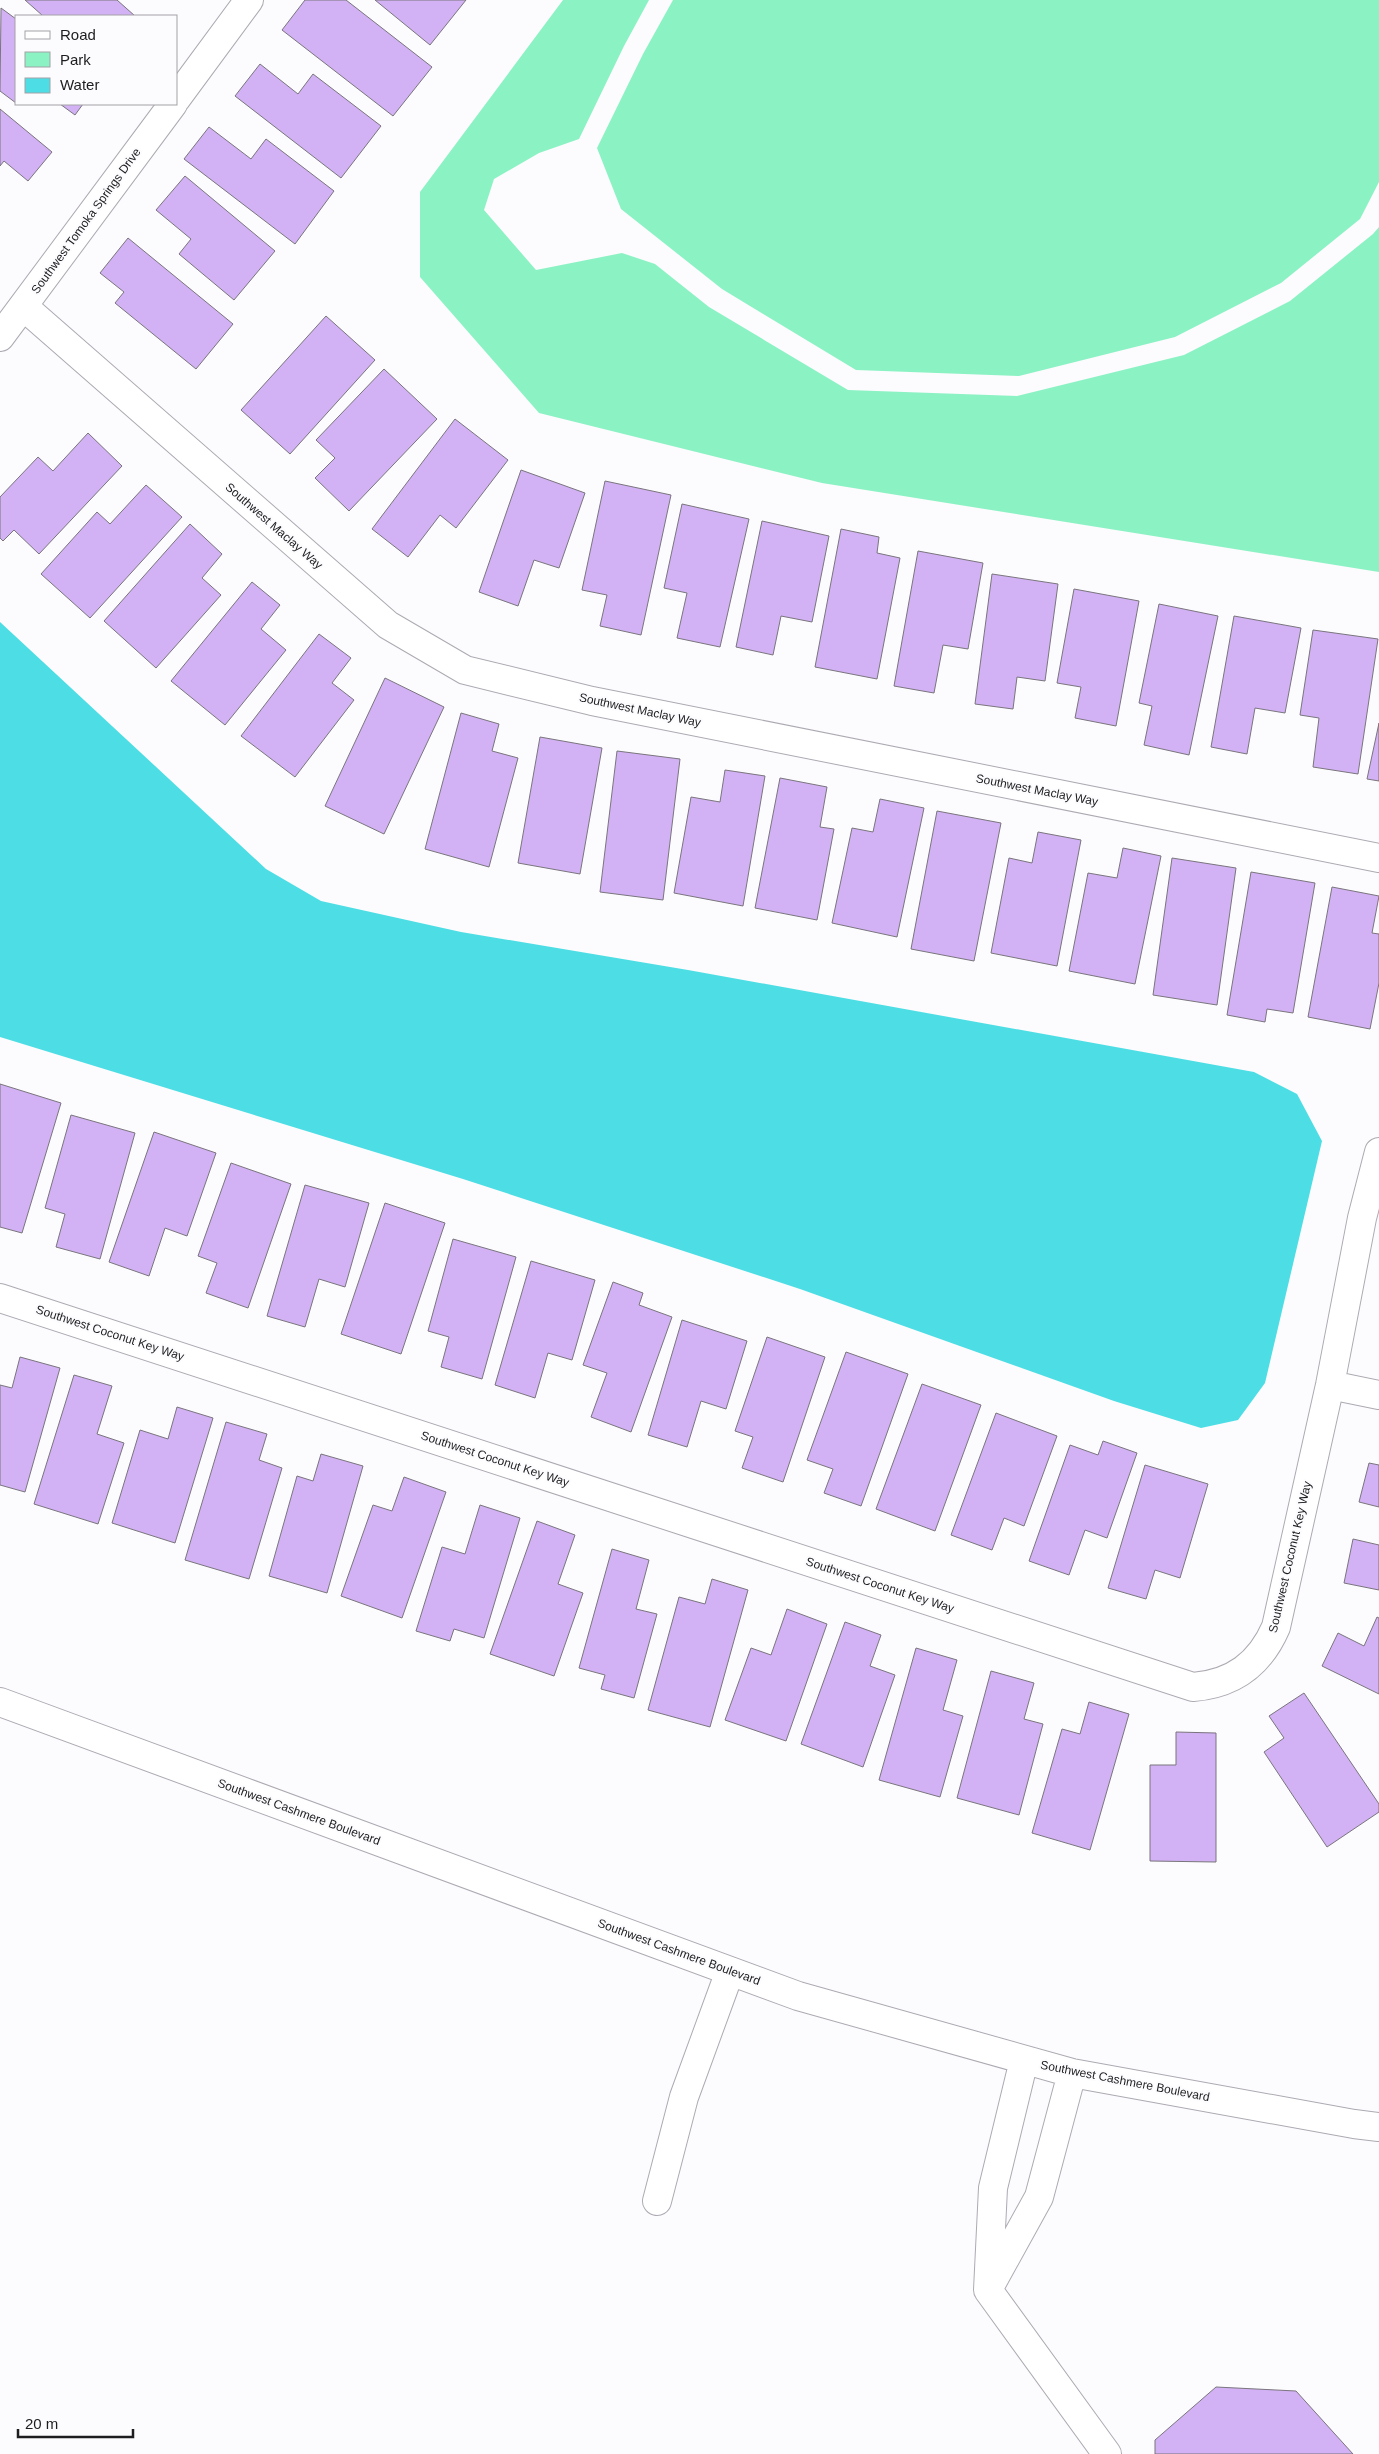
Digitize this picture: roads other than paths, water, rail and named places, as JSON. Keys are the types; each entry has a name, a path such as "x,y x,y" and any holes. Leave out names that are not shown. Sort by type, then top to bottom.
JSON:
{"street":[{"path":"178,96 249,0"},
{"name":"Southwest Tomoka Springs Drive","path":"0,337 171,105"},
{"name":"Southwest Maclay Way","path":"23,306 388,625 465,670 592,701 1379,858"},
{"name":"Southwest Coconut Key Way","path":"0,1298 1193,1687 1211,1685 1236,1674 1258,1658 1268,1646 1276,1628 1330,1384 1362,1218 1379,1152"},
{"path":"1330,1384 1379,1395"},
{"name":"Southwest Cashmere Boulevard","path":"0,1702 798,1996 1072,2073 1379,2127"},
{"path":"657,2201 684,2097 730,1971"},
{"path":"1024,2060 993,2188 988,2290 1107,2454"},
{"path":"988,2290 1039,2197 1072,2073"}],"water":[{"path":"0,622 266,869 321,901 461,932 688,970 1254,1072 1297,1094 1322,1141 1265,1383 1238,1420 1201,1428 1114,1401 800,1289 463,1179 0,1037"}]}
